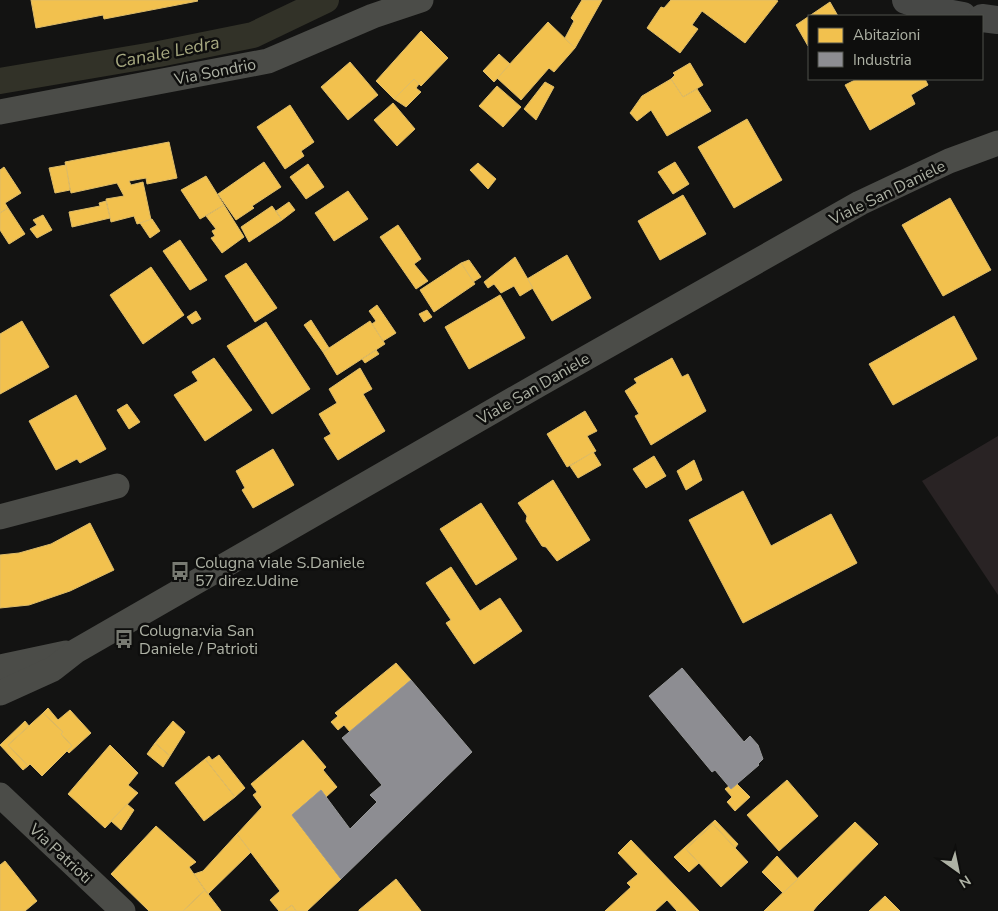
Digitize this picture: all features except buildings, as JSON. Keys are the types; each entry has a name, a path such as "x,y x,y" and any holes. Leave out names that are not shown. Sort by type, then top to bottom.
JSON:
{"main road":[{"path":"906,0 941,12 958,15"},
{"path":"983,17 998,15"},
{"path":"983,17 998,20"}],"street":[{"name":"Via Sondrio","path":"0,112 268,61 369,7 421,0"},
{"name":"Viale San Daniele","path":"0,693 54,669 76,652 540,384 860,203 949,161 998,143"},
{"path":"0,517 117,486"},
{"name":"Viale San Daniele","path":"0,667 76,652"},
{"name":"Via Patrioti","path":"0,795 123,911"}],"shaded area":[{"path":"998,436 998,595 922,481"}],"waterway":[{"name":"Canale Ledra","path":"0,81 159,54 253,35 326,0"}],"place":[{"name":"Colugna viale S.Daniele 57 direz.Udine","path":"180,571"},
{"name":"Colugna:via San Daniele / Patrioti","path":"124,639"}]}
